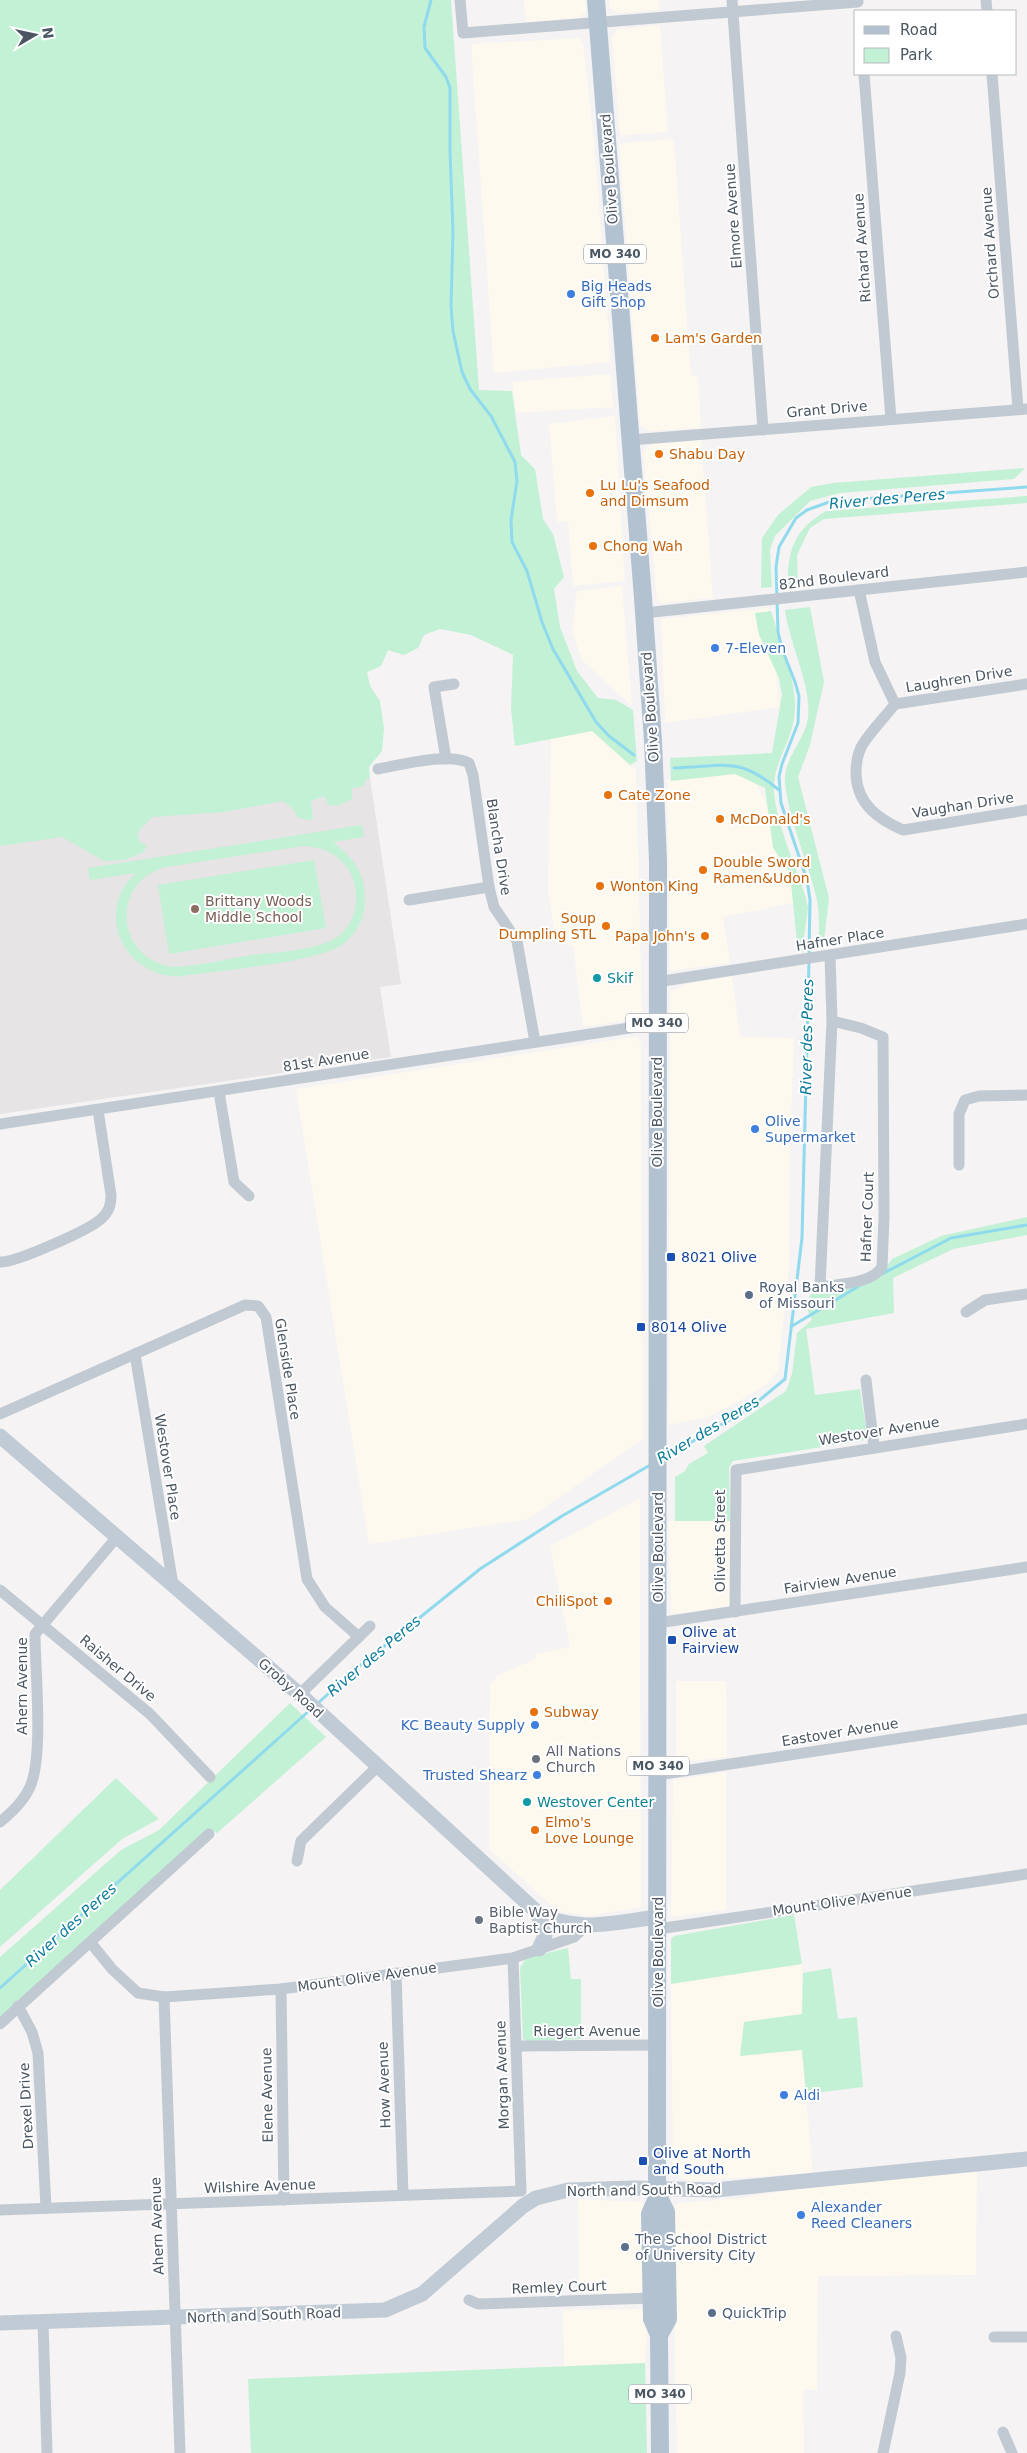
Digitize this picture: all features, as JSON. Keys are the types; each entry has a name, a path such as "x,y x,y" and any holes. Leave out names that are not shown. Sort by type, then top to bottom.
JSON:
{"main road":[{"name":"Olive Boulevard","path":"596,0 644,613 658,852 658,2045 657,2192 650,2210 652,2319 659,2335 660,2453"},
{"name":"Olive Boulevard","path":"657,2192 666,2212 668,2319 659,2335"}],"street":[{"path":"460,0 463,33 858,4"},
{"name":"Elmore Avenue","path":"732,0 763,430"},
{"name":"Richard Avenue","path":"864,75 891,419"},
{"name":"Orchard Avenue","path":"992,75 1022,409"},
{"name":"Grant Drive","path":"630,440 1022,409"},
{"name":"82nd Boulevard","path":"644,613 1027,572"},
{"path":"860,590 875,662 895,704"},
{"path":"378,769 446,759 434,687 454,684"},
{"name":"Laughren Drive","path":"895,704 1027,684"},
{"name":"Vaughan Drive","path":"895,704 863,743 856,766 856,782 860,796 868,808 889,824 903,830 1027,810"},
{"name":"Blancha Drive","path":"446,759 461,758 469,763 473,775 489,887 494,907 518,942 535,1042"},
{"path":"409,900 489,887"},
{"name":"Hafner Place","path":"657,982 1027,924"},
{"name":"Hafner Court","path":"827,956 832,1021 820,1287 867,1279 879,1273 882,1267 884,1217 883,1037 861,1028 832,1021"},
{"name":"81st Avenue","path":"0,1124 219,1092 535,1042 636,1027 657,1026"},
{"path":"219,1092 234,1182 248,1196"},
{"path":"959,1165 961,1096 1027,1095"},
{"path":"0,1262 15,1260 95,1224 108,1211 111,1204 98,1110"},
{"path":"966,1312 986,1300 1027,1294"},
{"name":"Glenside Place","path":"0,1414 245,1305 261,1301 266,1317 307,1579 325,1607 359,1637"},
{"name":"Westover Place","path":"135,1354 173,1584"},
{"path":"866,1380 874,1447"},
{"name":"Westover Avenue","path":"736,1470 1027,1424"},
{"name":"Groby Road","path":"0,1436 302,1696 536,1912 553,1921 570,1926 586,1926"},
{"name":"Olivetta Street","path":"735,1612 736,1470"},
{"name":"Ahern Avenue","path":"0,1822 21,1802 30,1788 35,1772 37,1741 34,1634 117,1537"},
{"name":"Fairview Avenue","path":"658,1623 1027,1567"},
{"name":"Raisher Drive","path":"0,1590 150,1714 210,1777"},
{"path":"302,1696 370,1626"},
{"name":"Eastover Avenue","path":"658,1775 1027,1719"},
{"path":"297,1861 301,1841 377,1767"},
{"path":"0,2024 209,1834"},
{"name":"Mount Olive Avenue","path":"91,1943 112,1969 138,1993 164,1997 281,1989 513,1958 574,1937 586,1926 658,1923 1027,1874"},
{"path":"536,1912 545,1936 539,1949"},
{"name":"Morgan Avenue","path":"513,1958 521,2191"},
{"name":"How Avenue","path":"396,1973 403,2196"},
{"name":"Elene Avenue","path":"281,1989 284,2200"},
{"name":"Ahern Avenue","path":"164,1997 180,2453"},
{"name":"Drexel Drive","path":"18,2006 32,2032 38,2053 46,2208"},
{"name":"Riegert Avenue","path":"516,2046 658,2045"},
{"name":"North and South Road","path":"0,2324 385,2310 422,2294 508,2217 536,2198 568,2190 657,2192 715,2190 1027,2160"},
{"name":"Wilshire Avenue","path":"0,2210 521,2191"},
{"name":"Remley Court","path":"469,2300 478,2304 651,2298"},
{"path":"43,2322 47,2453"},
{"path":"883,2453 900,2373 901,2358 896,2336"},
{"path":"994,2337 1027,2337"},
{"path":"1003,2432 1012,2453"}],"shaded area":[{"path":"524,0 585,0 586,12 578,18 526,22"},
{"path":"609,0 659,0 660,10 617,13 610,8"},
{"path":"660,25 668,132 620,135 612,37 617,29"},
{"path":"579,38 583,43 594,141 611,362 494,373 471,44"},
{"path":"670,139 674,142 691,376 698,376 701,428 651,431 640,425 619,145 623,143"},
{"path":"610,374 613,407 516,413 512,382"},
{"path":"615,416 625,581 573,586 568,521 557,522 549,424"},
{"path":"701,440 713,598 662,603 657,600 643,452 652,444"},
{"path":"622,586 632,706 582,660 572,632 577,591"},
{"path":"768,608 780,707 665,723 661,619"},
{"path":"591,730 636,770 642,1011 634,1019 583,1027 573,946 556,943 548,890 551,734"},
{"path":"735,771 754,781 766,802 799,902 723,917 730,963 670,971 667,780"},
{"name":"Brittany Woods Middle School","path":"370,778 401,984 380,987 391,1057 0,1114 0,835"},
{"path":"732,976 740,1037 794,1038 790,1145 789,1270 778,1370 768,1384 727,1408 708,1417 669,1425 670,992 687,984"},
{"path":"633,1037 638,1038 641,1044 643,1439 528,1519 369,1544 296,1089"},
{"path":"640,1498 641,1907 588,1916 558,1911 489,1849 490,1685 498,1675 534,1660 536,1654 570,1647 550,1546"},
{"path":"669,1521 730,1521 730,1603 728,1606 677,1614 671,1613"},
{"path":"676,1681 726,1681 727,1757 676,1763"},
{"path":"726,1772 726,1910 671,1917 673,1780"},
{"path":"802,1964 802,2014 744,2022 740,2055 802,2049 813,2173 689,2181 681,2179 673,2166 671,1984"},
{"path":"977,2172 976,2275 818,2276 817,2390 803,2390 804,2453 677,2453 672,2219 675,2206 680,2203 741,2198 841,2181"},
{"path":"578,2199 642,2202 645,2207 645,2287 642,2291 637,2294 579,2293"},
{"path":"563,2310 646,2310 648,2315 645,2363 564,2367"}],"green space":[{"path":"0,0 451,0 479,390 512,391 521,455 535,469 543,519 553,534 564,577 554,589 560,627 577,671 598,698 616,700 633,710 637,761 630,765 592,731 515,746 511,709 513,655 471,635 440,629 424,635 418,648 404,655 388,650 381,666 367,672 370,686 380,701 384,728 382,751 369,767 370,778 366,779 364,786 352,788 352,799 337,806 328,805 325,796 311,801 313,820 298,818 294,810 283,801 224,812 152,817 137,833 140,842 147,846 143,852 125,860 104,861 62,837 0,846"},
{"path":"1025,468 1014,479 840,493 810,501 775,536 770,550 772,587 761,588 762,538 778,515 811,487 833,483"},
{"path":"1027,496 1027,503 824,519 810,528 797,555 798,584 788,585 789,561 795,542 807,525 826,511"},
{"path":"810,607 824,682 810,745 798,777 829,898 823,949 818,949 819,919 817,900 790,812 785,782 787,765 806,726 808,706 804,679 787,623 785,610"},
{"path":"771,611 792,679 794,693 794,719 778,764 774,792 783,832 808,908 802,952 798,952 790,873 773,848 765,788 735,774 671,781 670,758 772,753 782,695 779,678 759,635 755,613"},
{"path":"362,825 364,837 333,842 357,866 365,890 365,906 357,930 343,944 331,950 313,956 267,965 183,976 167,975 153,971 140,963 129,953 121,941 116,911 120,895 129,880 136,873 90,880 88,868","holes":["303,846 324,850 336,856 346,866 353,880 356,898 353,916 344,931 328,942 296,950 173,967 154,961 140,950 131,936 127,919 128,903 135,887 148,875 166,867"]},
{"path":"314,860 326,928 169,954 158,885"},
{"path":"1027,1217 1027,1235 953,1249 893,1278 894,1313 806,1329 815,1395 860,1389 867,1435 866,1440 733,1461 729,1468 730,1521 675,1521 675,1477 685,1471 689,1464 708,1453 704,1446 786,1391 792,1374 797,1333 812,1320 807,1305 813,1291 847,1289 884,1270 892,1259 941,1236"},
{"path":"290,1703 326,1737 217,1833 209,1829 0,2018 0,1957 121,1850 159,1830"},
{"path":"116,1778 159,1819 122,1839 0,1947 0,1890"},
{"path":"794,1915 802,1964 671,1984 671,1939 674,1936"},
{"path":"568,1948 571,1979 581,1979 581,2039 528,2041 523,2039 520,1968 526,1958"},
{"path":"831,1968 838,2019 857,2017 863,2087 806,2094 802,2050 740,2056 744,2022 802,2014 803,1973"},
{"path":"645,2363 647,2453 251,2453 248,2379"}],"waterway":[{"path":"431,0 424,27 425,48 446,77 450,88 453,232 451,306 453,331 462,372 470,389 491,416 515,462 517,481 511,520 512,542 527,571 542,622 553,649 596,722 609,736 634,755"},
{"name":"River des Peres","path":"809,956 810,900 807,880 781,803 779,777 798,723 799,696 778,632 776,567 779,547 796,518 807,510 832,501 1027,487"},
{"path":"674,768 718,765 740,767 764,779 779,790"},
{"name":"River des Peres","path":"664,1458 750,1408 785,1379 802,1238 809,962"},
{"path":"882,1274 951,1238 1027,1225"},
{"path":"792,1326 859,1286"},
{"name":"River des Peres","path":"316,1705 351,1673 480,1569 562,1516 652,1464"},
{"name":"River des Peres","path":"0,1988 310,1710"}],"place":[{"name":"Big Heads Gift Shop","path":"571,294"},
{"name":"Lam's Garden","path":"655,338"},
{"name":"Shabu Day","path":"659,454"},
{"name":"Lu Lu's Seafood and Dimsum","path":"590,493"},
{"name":"Chong Wah","path":"593,546"},
{"name":"7-Eleven","path":"715,648"},
{"name":"Cate Zone","path":"608,795"},
{"name":"McDonald's","path":"720,819"},
{"name":"Double Sword Ramen&Udon","path":"703,870"},
{"name":"Wonton King","path":"600,886"},
{"name":"Brittany Woods Middle School","path":"195,909"},
{"name":"Soup Dumpling STL","path":"606,926"},
{"name":"Papa John's","path":"705,936"},
{"name":"Skif","path":"597,978"},
{"name":"Olive Supermarket","path":"755,1129"},
{"name":"8021 Olive","path":"671,1257"},
{"name":"Royal Banks of Missouri","path":"749,1295"},
{"name":"8014 Olive","path":"641,1327"},
{"name":"ChiliSpot","path":"608,1601"},
{"name":"Olive at Fairview","path":"672,1640"},
{"name":"Subway","path":"534,1712"},
{"name":"KC Beauty Supply","path":"535,1725"},
{"name":"All Nations Church","path":"536,1759"},
{"name":"Trusted Shearz","path":"537,1775"},
{"name":"Westover Center","path":"527,1802"},
{"name":"Elmo's Love Lounge","path":"535,1830"},
{"name":"Bible Way Baptist Church","path":"479,1920"},
{"name":"Aldi","path":"784,2095"},
{"name":"Olive at North and South","path":"643,2161"},
{"name":"Alexander Reed Cleaners","path":"801,2215"},
{"name":"The School District of University City","path":"625,2247"},
{"name":"QuickTrip","path":"712,2313"}]}
